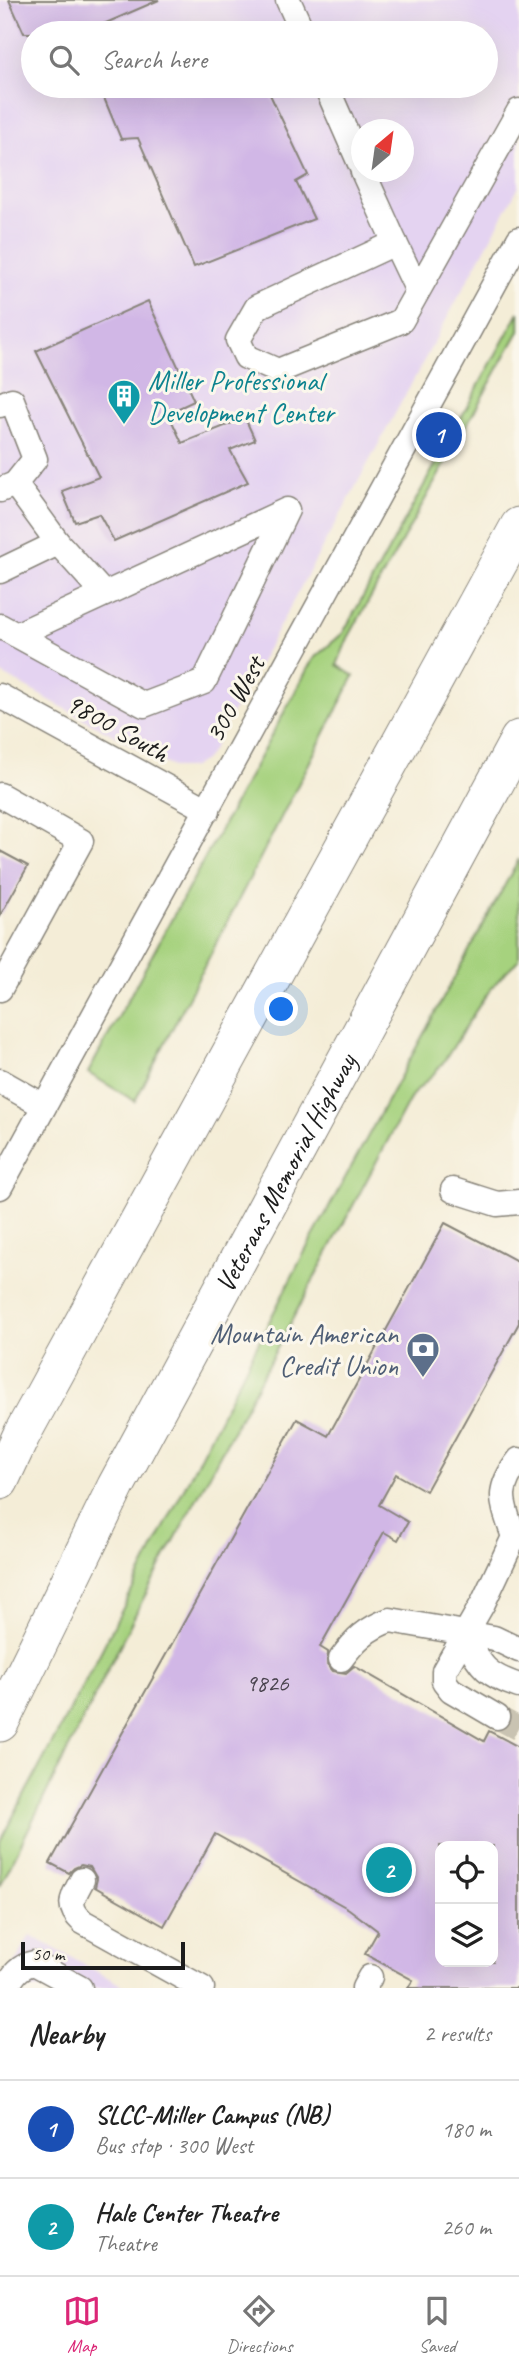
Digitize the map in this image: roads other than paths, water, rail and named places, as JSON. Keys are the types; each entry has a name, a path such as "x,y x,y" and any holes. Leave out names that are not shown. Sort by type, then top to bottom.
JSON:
{"highway":[{"path":"0,1480 21,1436 519,526"},
{"name":"Veterans Memorial Highway","path":"0,1723 116,1486 519,739"}],"street":[{"path":"288,0 298,21"},
{"path":"331,98 351,144"},
{"path":"395,243 257,307 238,340 246,357 278,371 401,321 417,289 510,148 519,111"},
{"path":"368,182 417,289"},
{"name":"300 West","path":"0,1187 519,239"},
{"path":"0,405 12,400 35,460 8,487 104,594"},
{"path":"287,510 204,682 144,705 8,630 104,594 287,510"},
{"path":"0,571 58,543"},
{"name":"9800 South","path":"0,696 208,810"},
{"path":"0,795 81,841 0,989"},
{"path":"0,1081 44,1106"},
{"path":"453,1190 497,1204 519,1202"},
{"path":"496,1717 451,1690 444,1681 444,1671 483,1603 516,1534 505,1510 502,1492 507,1475 519,1460"},
{"path":"341,1659 358,1637 376,1625 390,1620 402,1620 494,1639 519,1650"},
{"path":"463,1634 483,1668 519,1686"},
{"path":"82,1880 72,1900 73,1913 83,1922 202,1988"},
{"path":"6,1988 23,1965 34,1963 80,1988"}],"tunnel":[{"path":"497,1717 519,1729"}],"place":[{"name":"Miller Professional Development Center","path":"124,426"},
{"name":"SLCC-Miller Campus (NB)","path":"439,435"},
{"name":"Mountain American Credit Union","path":"423,1379"},
{"name":"Hale Center Theatre","path":"389,1870"}]}
